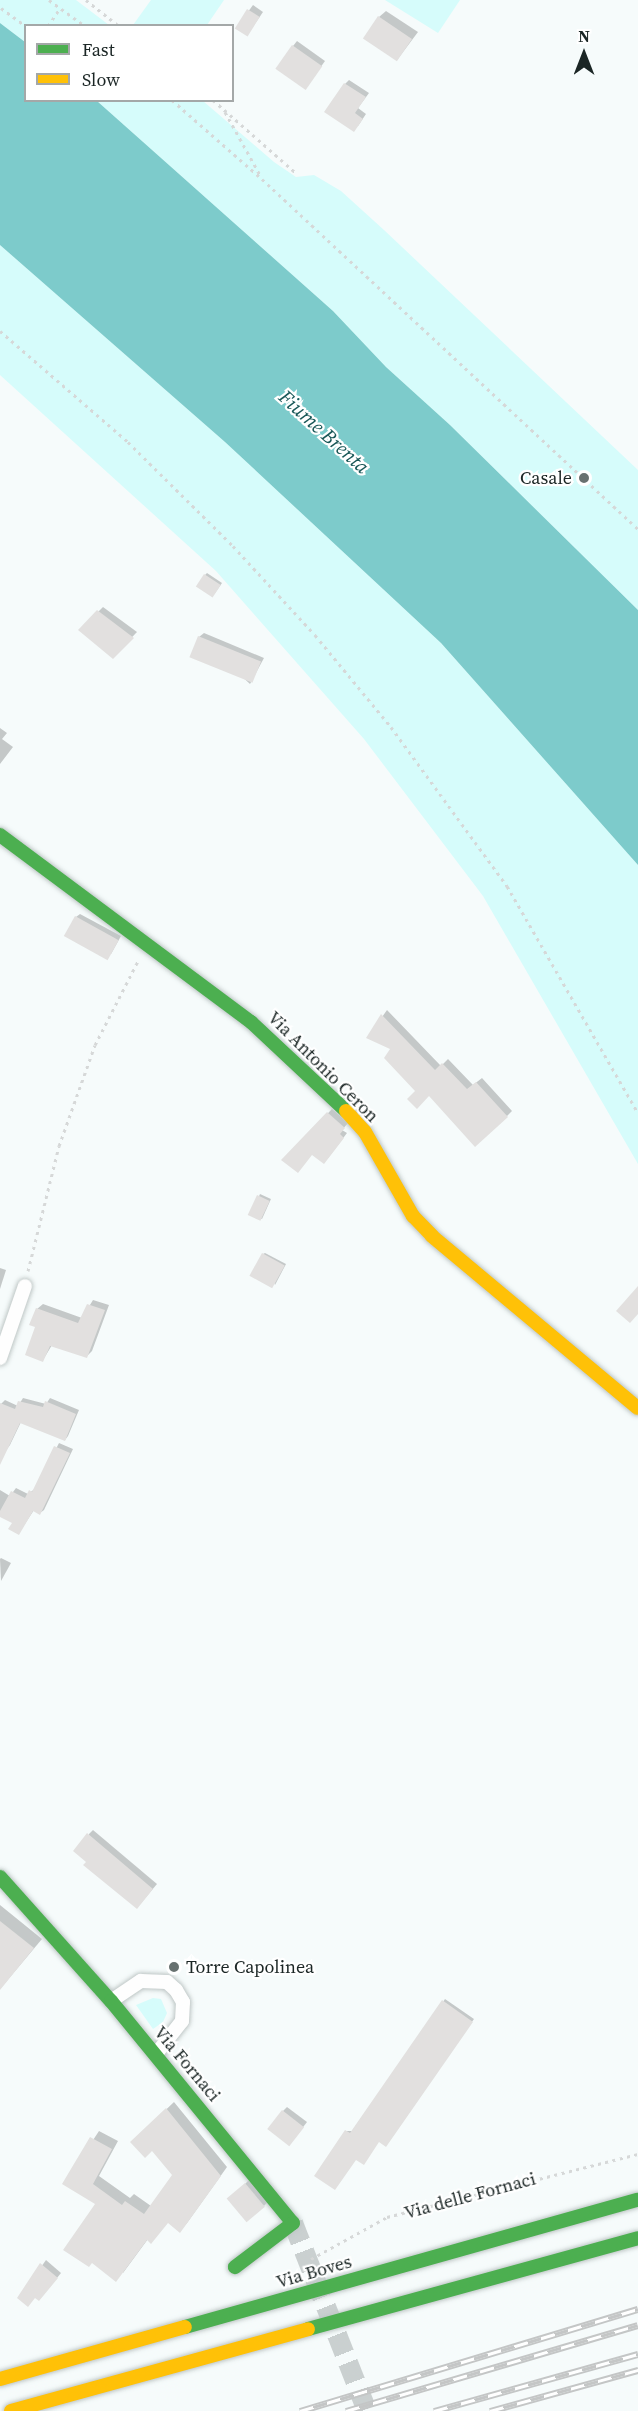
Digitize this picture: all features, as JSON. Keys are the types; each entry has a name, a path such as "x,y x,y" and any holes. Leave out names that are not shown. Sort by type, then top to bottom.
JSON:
{"main road":[{"name":"Via Antonio Ceron","path":"0,835 252,1022 350,1114 371,1142 413,1216 432,1236 638,1407"},
{"name":"Via Fornaci","path":"0,1877 111,2001 294,2223 235,2266"},
{"name":"Via Boves","path":"0,2379 638,2200"},
{"path":"11,2411 638,2238"}],"street":[{"path":"0,1358 25,1286"},
{"path":"111,2001 141,1981 167,1982 176,1990 183,2002 182,2021 156,2054"}],"path":[{"path":"49,0 82,24"},
{"path":"86,0 116,24"},
{"path":"1,8 24,25"},
{"path":"49,24 60,8"},
{"path":"174,102 262,179 638,529"},
{"path":"215,102 296,173"},
{"path":"224,110 262,179"},
{"path":"0,331 128,442 233,546 315,634 391,727 501,877 554,962 638,1113"},
{"path":"25,1286 59,1146 95,1045 147,942"},
{"name":"Via delle Fornaci","path":"310,2259 387,2217 638,2154"}],"shaded area":[{"path":"0,0 76,0 108,24 24,24 24,41 0,23"},
{"path":"151,0 224,0 208,24 134,24"},
{"path":"385,0 460,0 438,33"},
{"path":"98,102 204,102 274,162 296,177 314,175 341,191 384,230 638,470 638,610 450,425 386,367 333,311"},
{"path":"0,245 225,442 441,643 638,865 638,1164 483,896 364,739 216,571 0,375"},
{"path":"153,1998 161,1999 167,2013 163,2022 153,2029 136,2005"}],"water":[{"name":"Fiume Brenta","path":"0,23 24,41 24,102 98,102 333,311 386,367 450,425 638,610 638,865 441,643 225,442 0,245"}],"building":[{"path":"247,9 260,17 248,36 235,29"},
{"path":"378,16 412,39 397,61 363,38"},
{"path":"292,45 322,66 306,90 275,69"},
{"path":"344,83 366,97 355,113 363,119 354,132 324,112"},
{"path":"204,574 221,585 213,597 196,587"},
{"path":"97,610 134,638 113,659 78,630"},
{"path":"198,636 261,661 252,683 189,657"},
{"path":"75,916 119,940 108,960 64,936"},
{"path":"381,1014 435,1070 442,1063 467,1089 476,1082 508,1117 475,1147 429,1096 417,1109 407,1099 415,1091 384,1058 390,1049 366,1038"},
{"path":"327,1112 345,1128 340,1134 344,1138 324,1164 312,1155 298,1173 281,1160"},
{"path":"257,1195 270,1201 260,1221 248,1215"},
{"path":"262,1253 285,1266 272,1288 249,1276"},
{"path":"638,1286 638,1314 630,1323 616,1311"},
{"path":"87,1304 105,1310 87,1358 50,1346 43,1362 25,1355 35,1327 29,1325 36,1308 78,1323"},
{"path":"18,1401 43,1407 45,1401 76,1414 65,1441 20,1423 0,1465 0,1403 15,1409"},
{"path":"54,1446 70,1453 40,1515 33,1511 19,1535 8,1529 12,1523 0,1517 0,1511 11,1491 25,1498 29,1490 32,1492"},
{"path":"87,1833 153,1889 137,1909 83,1865 86,1862 73,1851"},
{"path":"0,1921 34,1948 0,1990"},
{"path":"442,2000 473,2022 386,2147 379,2142 364,2165 356,2160 335,2190 314,2176 345,2130 350,2133"},
{"path":"166,2108 221,2176 180,2233 168,2223 151,2244 147,2240 116,2282 92,2263 89,2267 63,2250 95,2204 62,2184 90,2137 112,2149 93,2184 122,2205 125,2201 144,2214 172,2175 152,2151 145,2158 130,2142"},
{"path":"282,2110 304,2127 289,2146 267,2129"},
{"path":"245,2183 265,2207 247,2222 227,2198"},
{"path":"40,2263 58,2278 39,2301 35,2298 28,2307 17,2298"}],"tunnel":[{"path":"293,2223 367,2411"}],"railway":[{"path":"300,2411 638,2309"},
{"path":"346,2411 638,2325"},
{"path":"434,2411 638,2354"},
{"path":"490,2411 638,2370"}],"traffic: fast":[{"path":"0,835 251,1022 346,1111"},
{"path":"0,1877 111,2001 293,2223 235,2267"},
{"path":"185,2327 638,2200"},
{"path":"308,2329 638,2238"}],"traffic: slow":[{"path":"346,1111 365,1132 413,1216 432,1236 638,1408"},
{"path":"0,2379 185,2327"},
{"path":"11,2411 308,2329"}],"place":[{"name":"Casale","path":"584,478"},
{"name":"Torre Capolinea","path":"174,1967"}]}
